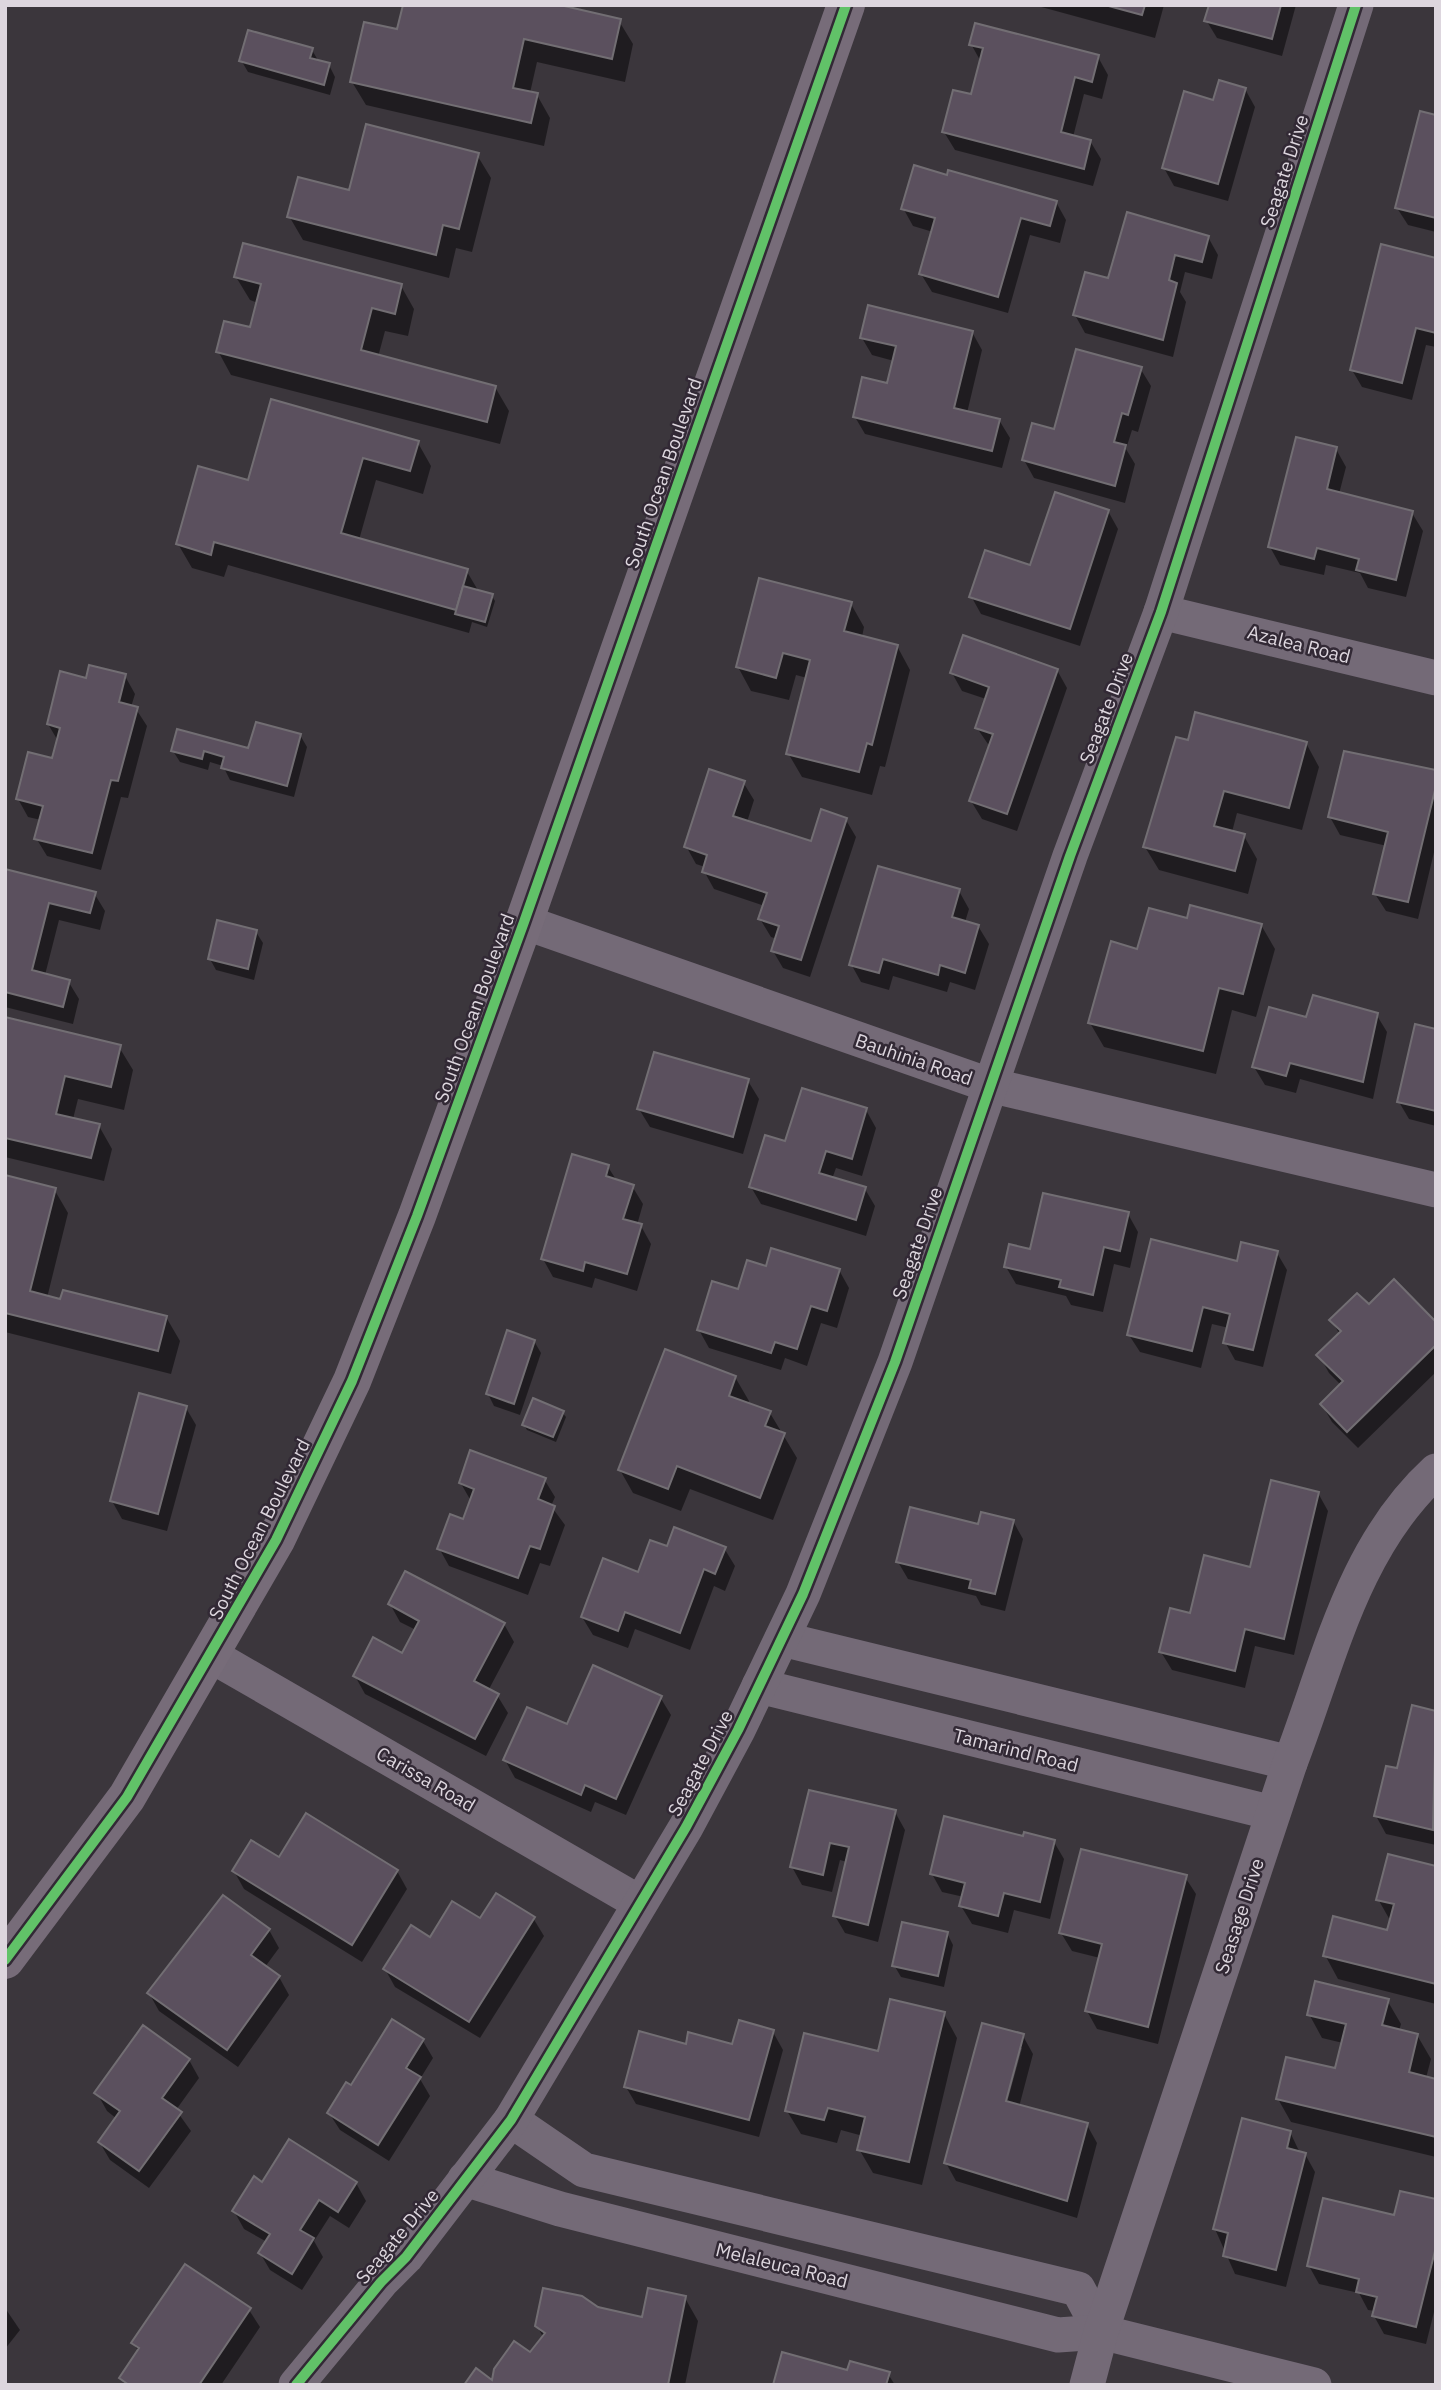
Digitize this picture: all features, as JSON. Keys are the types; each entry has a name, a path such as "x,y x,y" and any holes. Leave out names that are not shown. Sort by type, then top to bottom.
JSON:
{"main road":[{"name":"South Ocean Boulevard","path":"5,1959 127,1797 212,1656 276,1540 352,1381 417,1216 524,922 846,5"}],"street":[{"name":"Seagate Drive","path":"296,2385 381,2282 406,2257 511,2120 686,1827 782,1639 862,1452 1090,800 1161,612 1356,5"},
{"name":"Azalea Road","path":"1161,612 1436,678"},
{"name":"Bauhinia Road","path":"524,922 989,1085 1436,1190"},
{"name":"Seasage Drive","path":"1087,2385 1101,2332 1290,1763 1321,1684 1337,1625 1375,1549 1401,1509 1436,1471"},
{"path":"782,1639 1290,1763"},
{"name":"Carissa Road","path":"212,1656 640,1903"},
{"name":"Tamarind Road","path":"759,1686 1273,1814"},
{"path":"511,2120 584,2169 1077,2289 1101,2332"},
{"name":"Melaleuca Road","path":"465,2179 560,2209 1058,2335 1101,2332 1314,2385"}],"building":[{"path":"403,5 560,5 621,19 612,59 524,39 513,88 538,93 531,123 350,82 364,22 397,29"},
{"path":"1105,5 1145,5 1142,15"},
{"path":"1209,5 1281,5 1272,39 1204,21"},
{"path":"975,23 1099,55 1092,82 1075,77 1061,132 1091,140 1084,169 942,132 953,90 971,94 983,48 969,45"},
{"path":"248,30 313,48 310,58 330,63 324,85 239,61"},
{"path":"1219,80 1246,88 1218,184 1162,168 1184,91 1213,100"},
{"path":"1420,111 1436,115 1436,218 1395,208"},
{"path":"366,124 479,153 459,229 443,225 436,255 287,217 298,177 349,190"},
{"path":"914,165 947,175 948,170 1057,201 1050,226 1021,218 998,297 919,274 935,218 901,209"},
{"path":"1127,212 1209,236 1202,262 1175,255 1169,280 1177,283 1163,340 1073,315 1085,272 1108,278"},
{"path":"243,243 402,284 395,314 372,308 361,350 496,386 487,422 216,352 224,321 250,327 261,284 234,277"},
{"path":"1381,244 1436,258 1436,333 1416,328 1402,383 1350,370"},
{"path":"868,305 973,331 954,408 1000,419 992,451 853,417 862,377 887,383 896,346 860,338"},
{"path":"1076,349 1142,367 1128,415 1122,413 1114,442 1126,445 1115,486 1022,460 1032,423 1054,429"},
{"path":"271,399 419,441 410,471 363,458 341,533 468,569 456,610 214,542 211,555 176,544 198,466 248,480"},
{"path":"1296,437 1337,447 1327,489 1413,511 1396,580 1356,570 1359,559 1317,548 1314,559 1268,547"},
{"path":"1055,492 1109,510 1070,629 969,597 985,550 1030,565"},
{"path":"759,578 852,602 844,631 898,645 872,745 867,743 859,772 786,754 810,660 783,653 776,678 736,667"},
{"path":"463,586 493,594 485,622 455,614"},
{"path":"963,635 1058,669 1007,814 969,801 993,734 975,728 989,687 950,673"},
{"path":"89,665 126,674 119,702 138,707 118,781 111,780 92,853 34,839 43,806 16,799 28,752 52,758 60,728 47,724 60,671 86,678"},
{"path":"1195,712 1307,742 1289,808 1224,791 1214,826 1245,834 1235,871 1143,847 1176,737 1188,740"},
{"path":"256,722 301,734 287,786 221,768 224,757 204,751 202,759 171,751 177,729 248,748"},
{"path":"1344,751 1436,770 1436,786 1408,902 1373,894 1388,832 1328,817"},
{"path":"709,769 745,781 733,816 811,841 821,809 847,818 801,960 771,951 779,926 758,919 767,893 702,872 707,855 684,847"},
{"path":"878,866 960,889 952,917 979,925 965,973 940,965 938,975 883,959 879,973 849,965"},
{"path":"5,869 96,892 90,913 49,903 32,970 70,980 63,1007 5,992"},
{"path":"1190,905 1262,924 1243,994 1219,988 1203,1051 1088,1023 1111,941 1137,949 1149,908 1187,918"},
{"path":"217,920 257,930 248,969 208,959"},
{"path":"1313,995 1378,1013 1363,1082 1290,1063 1286,1076 1252,1067 1269,1007 1306,1017"},
{"path":"5,1017 121,1045 111,1087 65,1076 56,1114 100,1124 91,1158 5,1138"},
{"path":"1415,1024 1436,1029 1436,1111 1397,1102"},
{"path":"654,1052 749,1079 733,1137 637,1109"},
{"path":"802,1088 867,1108 852,1159 826,1151 819,1173 866,1187 856,1220 749,1187 765,1135 785,1141"},
{"path":"572,1154 609,1165 606,1176 634,1185 623,1219 642,1224 627,1274 585,1262 583,1271 541,1259"},
{"path":"5,1175 56,1188 30,1291 60,1299 63,1290 167,1316 158,1351 5,1313"},
{"path":"1043,1193 1129,1212 1120,1251 1104,1247 1093,1295 1059,1287 1061,1280 1004,1267 1009,1244 1030,1249"},
{"path":"1151,1239 1237,1261 1241,1242 1278,1251 1253,1350 1223,1343 1230,1314 1203,1307 1192,1351 1127,1335"},
{"path":"771,1248 840,1269 827,1311 811,1306 797,1349 775,1342 771,1353 697,1330 712,1281 738,1289 747,1260 766,1266"},
{"path":"1394,1279 1436,1322 1436,1345 1347,1432 1320,1404 1343,1381 1316,1355 1341,1331 1329,1320 1357,1293 1369,1304"},
{"path":"507,1330 535,1340 514,1404 486,1394"},
{"path":"665,1349 736,1376 729,1396 771,1411 765,1426 785,1433 760,1498 677,1466 668,1489 618,1470"},
{"path":"139,1393 187,1406 158,1514 110,1501"},
{"path":"533,1398 564,1411 553,1437 522,1425"},
{"path":"470,1450 546,1478 538,1499 555,1506 540,1549 530,1546 518,1578 437,1549 450,1514 463,1519 474,1489 459,1483"},
{"path":"1271,1480 1319,1492 1284,1639 1245,1629 1235,1671 1159,1652 1170,1608 1190,1613 1204,1555 1250,1567"},
{"path":"910,1507 978,1524 981,1512 1014,1520 995,1594 969,1588 971,1580 896,1562"},
{"path":"674,1527 726,1547 715,1574 704,1569 680,1633 625,1612 618,1631 581,1617 603,1558 638,1572 650,1540 667,1546"},
{"path":"405,1571 505,1623 474,1681 499,1694 475,1739 353,1676 373,1637 402,1653 419,1621 388,1604"},
{"path":"593,1665 662,1696 616,1799 585,1785 581,1795 503,1760 527,1707 567,1724"},
{"path":"1412,1705 1436,1711 1433,1830 1374,1816 1386,1766 1397,1768"},
{"path":"809,1790 896,1810 868,1925 833,1916 849,1847 830,1843 823,1875 790,1867"},
{"path":"306,1813 398,1870 352,1945 232,1871 251,1840 279,1857"},
{"path":"944,1816 1023,1836 1024,1832 1055,1840 1040,1902 1004,1893 998,1916 959,1906 965,1883 930,1874"},
{"path":"1081,1849 1187,1875 1148,2027 1085,2011 1102,1944 1059,1933"},
{"path":"1388,1854 1436,1866 1436,1984 1323,1956 1333,1916 1387,1930 1394,1904 1376,1900"},
{"path":"496,1893 535,1917 469,2022 383,1969 411,1925 430,1937 452,1901 480,1918"},
{"path":"223,1895 270,1929 251,1955 280,1976 227,2050 147,1993"},
{"path":"902,1922 948,1932 938,1976 892,1966"},
{"path":"1315,1981 1389,1999 1382,2025 1418,2034 1409,2072 1436,2079 1436,2137 1276,2099 1286,2057 1335,2068 1346,2024 1307,2015"},
{"path":"890,1999 945,2012 909,2162 857,2150 865,2117 828,2108 824,2120 785,2111 804,2033 878,2051"},
{"path":"392,2019 424,2039 406,2068 421,2077 378,2145 327,2113 346,2082 351,2085"},
{"path":"739,2020 774,2030 749,2120 624,2087 639,2031 686,2044 688,2032 732,2044"},
{"path":"982,2023 1024,2034 1006,2101 1088,2123 1067,2201 944,2163"},
{"path":"143,2025 190,2059 162,2098 182,2112 139,2171 98,2142 120,2111 94,2093"},
{"path":"1242,2118 1291,2131 1287,2148 1306,2153 1276,2270 1223,2256 1228,2233 1213,2229"},
{"path":"289,2139 357,2182 338,2212 319,2200 300,2230 314,2238 292,2274 258,2253 270,2234 232,2211 254,2176 262,2182"},
{"path":"1400,2191 1436,2199 1436,2247 1416,2327 1372,2316 1377,2297 1356,2292 1359,2279 1307,2266 1323,2198 1394,2215"},
{"path":"185,2264 251,2308 199,2385 129,2385 119,2378 139,2348 131,2343"},
{"path":"543,2288 582,2296 598,2307 642,2317 648,2288 686,2296 668,2385 464,2385 476,2368 492,2380 494,2369 514,2341 530,2352 545,2333 535,2326"},
{"path":"782,2352 847,2370 850,2361 890,2372 886,2385 773,2385"}],"cycle path":[{"path":"5,1960 127,1797 276,1540 352,1381 417,1216 524,922 846,5"},
{"path":"296,2385 381,2282 406,2257 511,2120 686,1827 738,1730 803,1594 895,1362 1070,856 1161,612 1356,5"}]}
